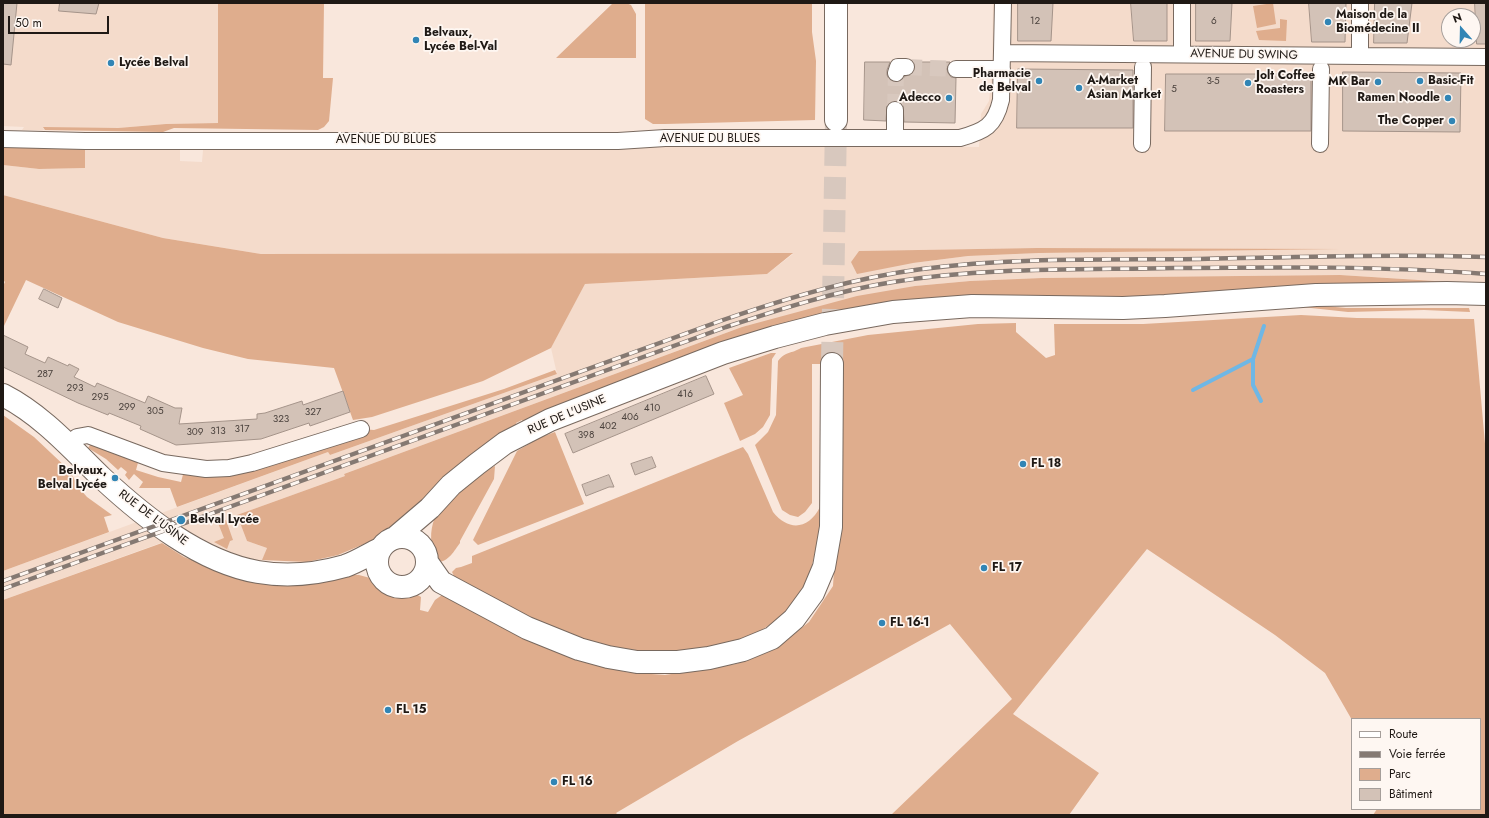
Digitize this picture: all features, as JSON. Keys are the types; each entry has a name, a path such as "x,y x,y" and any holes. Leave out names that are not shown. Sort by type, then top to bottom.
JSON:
{"main road":[{"path":"836,3 836,120"},
{"name":"RUE DE L'USINE","path":"3,395 16,402 38,418 136,507 193,547 234,565 258,572 295,575 322,571 346,565 388,543 430,508 451,485 477,464 506,443 550,420 723,352 825,324 893,312 972,306 1122,308 1316,295 1447,293 1486,294"},
{"path":"441,582 426,557 421,545 414,539 405,537 388,543 377,556 376,563 378,571 383,579 391,585 399,587 409,586 418,582 441,582 527,628 579,648 608,657 630,661 678,662 709,658 743,650 772,638 794,619 813,593 824,567 831,527 832,364"},
{"path":"418,582 425,573 426,530 430,508"},
{"name":"RUE DE L'USINE","path":"346,565 378,571"}],"street":[{"name":"AVENUE DU BLUES","path":"3,139 85,141 618,141 665,138 960,138 976,134 989,126 998,114 1001,100 1003,3"},
{"path":"1182,3 1182,54"},
{"path":"1360,3 1360,56"},
{"name":"AVENUE DU SWING","path":"1002,53 1486,57"},
{"path":"1142,144 1143,67"},
{"path":"956,69 1002,69"},
{"path":"1320,144 1321,69"},
{"path":"894,138 895,110"},
{"path":"68,444 77,437 88,434 163,463 185,467 214,469 230,468 252,463 361,429"}],"shaded area":[{"name":"Lycée Belval","path":"3,3 218,3 218,123 166,124 118,128 43,128 45,130 22,130 24,127 3,126"},
{"path":"993,3 1486,3 1486,284 1340,275 1042,278 970,281 915,286 742,327 237,515 247,541 267,548 258,572 177,537 3,600 3,571 328,452 330,455 557,374 551,348 585,284 767,274 793,254 261,254 163,238 3,195 3,165 39,169 85,168 85,148 180,149 180,161 202,162 203,150 628,148 665,144 979,147 981,114 989,101 992,69","holes":["1037,248 1308,249 1039,253 968,256 913,263 851,262 859,251"]}],"green space":[{"path":"218,3 324,3 323,78 333,78 329,121 324,127 318,130 174,128 163,132 45,130 43,127 118,128 166,124 218,123"},
{"path":"626,3 631,5 636,14 636,58 556,58 612,4"},
{"path":"645,3 812,3 812,32 816,61 815,120 653,124 645,119"},
{"path":"1273,3 1276,24 1257,28 1253,6"},
{"path":"1280,19 1287,20 1286,41 1259,40 1256,31 1280,28"},
{"path":"3,148 85,148 85,168 39,169 3,165"},
{"path":"3,195 163,238 261,254 793,253 767,274 585,284 551,348 483,381 372,417 353,420 334,368 248,359 203,348 118,322 26,280 3,328 3,286 5,282 3,280"},
{"path":"1037,248 1340,249 1039,253 968,256 913,263 857,274 851,262 859,251"},
{"path":"1340,275 1482,284 1173,297 882,304 524,424 522,420 516,423 517,427 453,469 422,500 376,539 338,555 307,562 262,560 267,548 247,541 237,515 742,327 857,296 915,286 970,281 1042,278"},
{"path":"1293,303 1346,308 1469,308 1470,312 1424,310 1348,312 1302,307 1137,319 1054,316"},
{"path":"1301,315 1357,318 1474,319 1486,455 1486,815 1373,815 1376,810 1481,810 1481,718 1351,718 1325,673 1275,635 1147,549 1013,714 1099,773 1069,815 891,815 1012,699 950,624 738,741 616,813 618,815 3,815 3,600 162,543 184,557 228,574 359,575 370,578 392,594 416,594 421,597 420,610 428,612 435,600 442,595 550,646 625,672 665,675 736,664 776,648 809,622 833,586 838,507 822,364 812,364 812,503 805,512 798,517 790,515 782,510 755,445 768,432 776,415 778,361 786,354 801,348 868,335 978,324 1016,323 1016,332 1046,358 1055,355 1054,324 1143,324"},
{"path":"771,353 776,353 772,359 770,415 763,427 755,434 740,441 724,403 743,395 729,368"},
{"path":"555,370 557,374 330,455 328,452 177,507 170,488 139,488 143,482 134,474 129,480 125,475 127,472 121,467 118,470 106,459 88,448 92,442 139,459 136,470 181,482 185,467 206,469 361,429 374,430 504,389"},
{"path":"3,415 34,437 69,470 80,489 87,497 112,515 104,517 109,532 3,571"},
{"path":"555,432 584,504 478,545 473,540 517,451 539,438"},
{"path":"743,447 748,454 773,512 779,518 792,525 805,524 820,507 821,525 809,579 788,613 746,640 713,650 665,654 598,645 527,617 455,578 452,572 456,568 472,563 472,556"},
{"path":"495,466 494,479 460,543 447,559 436,562 432,548 432,528 442,506 468,482"},
{"path":"226,520 233,540 230,541 227,549 214,542 224,538 218,523"}],"building":[{"path":"3,3 17,3 11,65 3,64"},
{"path":"60,3 99,3 96,14 59,11"},
{"path":"1018,3 1053,3 1051,41 1018,41"},
{"path":"1131,3 1167,3 1167,41 1134,41"},
{"path":"1196,3 1232,3 1230,41 1196,41"},
{"name":"Maison de la Biomédecine II","path":"1309,3 1346,3 1345,42 1312,42"},
{"path":"1375,3 1412,3 1407,43 1374,43"},
{"path":"1475,3 1486,3 1486,44 1481,44 1481,8 1475,8"},
{"path":"865,62 890,62 887,75 893,82 898,82 905,76 914,72 914,62 950,62 947,69 948,73 951,77 956,78 955,123 904,122 903,106 900,102 895,101 891,102 887,106 886,121 864,120"},
{"path":"1018,69 1133,70 1133,128 1017,128"},
{"path":"1343,72 1461,73 1460,132 1343,131"},
{"path":"1166,74 1311,74 1311,131 1165,131"},
{"path":"44,289 62,298 58,308 39,299"},
{"path":"3,335 28,347 25,354 45,363 48,357 79,369 74,377 95,387 97,383 145,403 148,396 175,408 182,408 179,424 257,419 257,414 265,413 302,401 303,405 343,391 350,412 310,426 309,423 261,439 176,445 140,429 141,426 109,413 108,415 78,403 3,367"},
{"path":"706,376 714,394 573,453 565,434"},
{"path":"652,457 656,467 635,475 631,464"},
{"path":"609,475 614,487 609,487 586,496 582,485"}],"waterway":[{"path":"1261,401 1253,385 1253,359 1264,326"},
{"path":"1193,390 1253,359"}],"tunnel":[{"path":"906,67 956,69"},
{"path":"895,110 896,73"},
{"path":"832,364 836,120"}],"railway":[{"path":"3,581 723,320 772,304 846,283 922,269 957,265 1026,261 1379,256 1486,257"},
{"path":"3,589 726,327 809,301 851,290 928,277 1068,269 1330,268 1447,271 1486,274"}],"place":[{"name":"Maison de la Biomédecine II","path":"1328,22"},
{"name":"Belvaux, Lycée Bel-Val","path":"416,40"},
{"name":"Lycée Belval","path":"111,63"},
{"name":"Pharmacie de Belval","path":"1039,81"},
{"name":"Basic-Fit","path":"1420,81"},
{"name":"MK Bar","path":"1378,82"},
{"name":"Jolt Coffee Roasters","path":"1248,83"},
{"name":"A-Market Asian Market","path":"1079,88"},
{"name":"Adecco","path":"949,98"},
{"name":"Ramen Noodle","path":"1448,98"},
{"name":"The Copper","path":"1452,121"},
{"name":"FL 18","path":"1023,464"},
{"name":"Belvaux, Belval Lycée","path":"115,478"},
{"name":"Belval Lycée","path":"181,520"},
{"name":"FL 17","path":"984,568"},
{"name":"FL 16-1","path":"882,623"},
{"name":"FL 15","path":"388,710"},
{"name":"FL 16","path":"554,782"}]}
